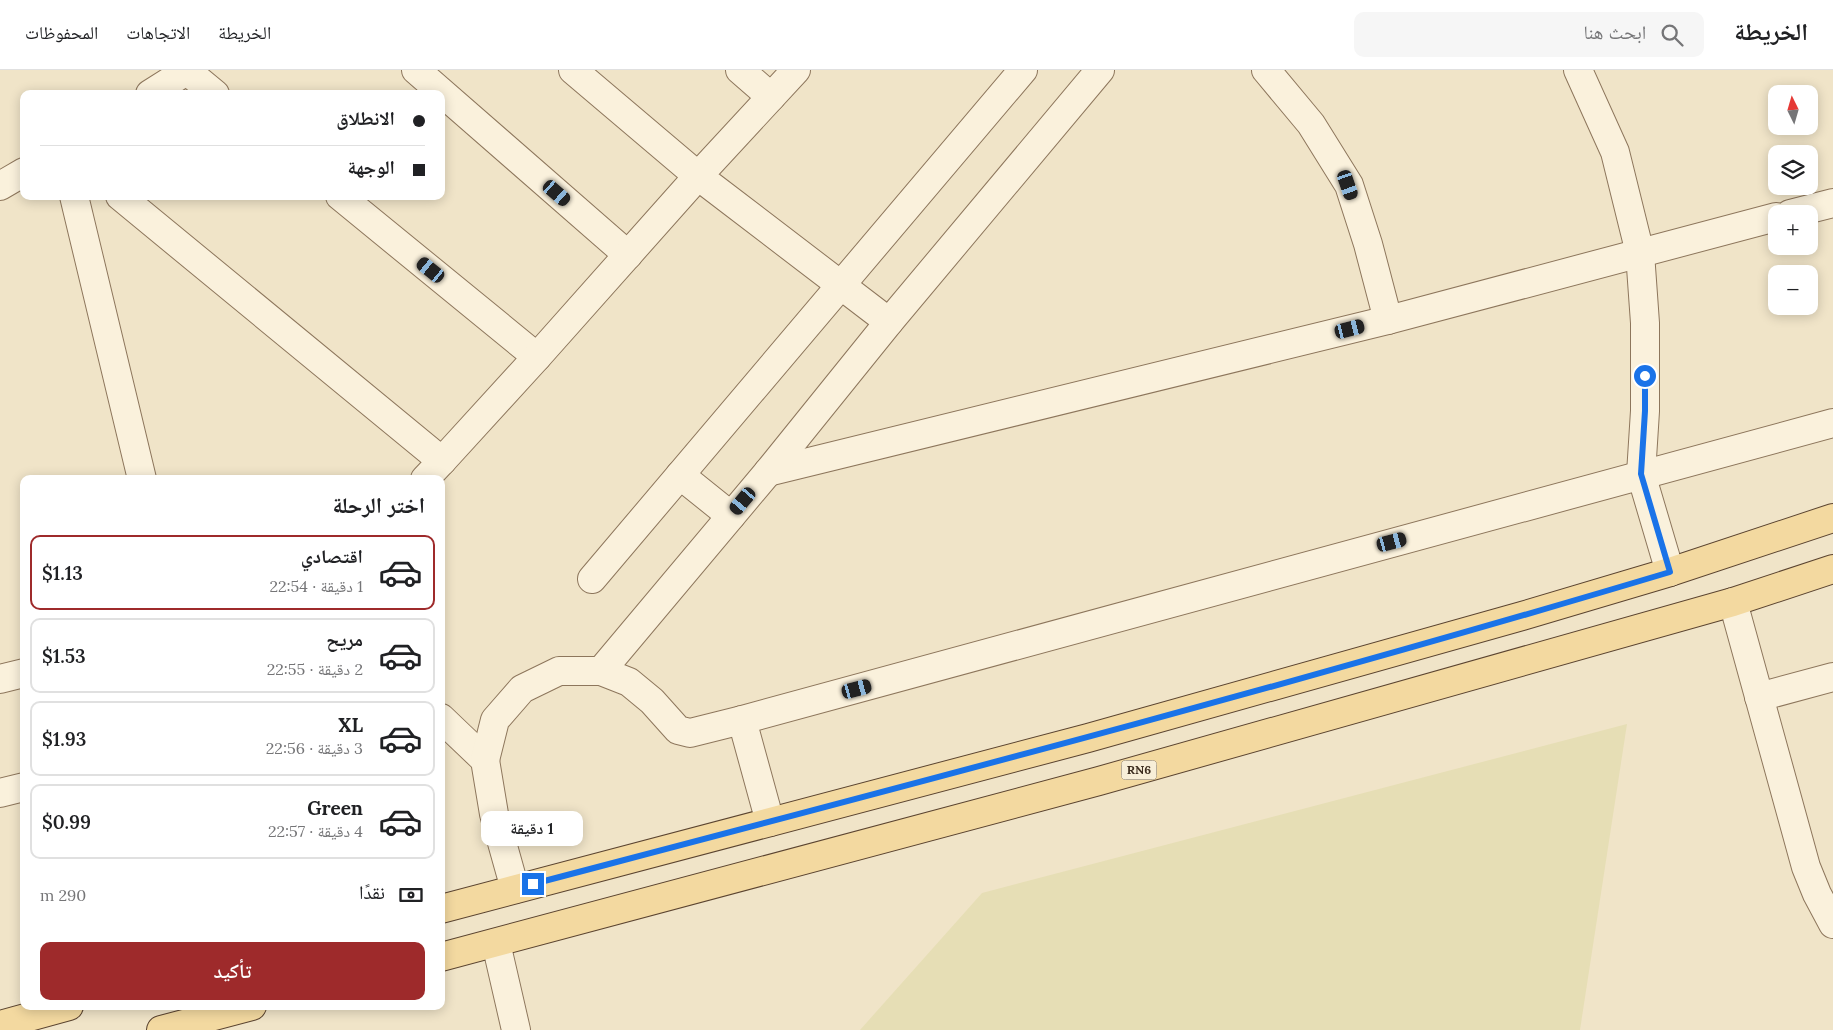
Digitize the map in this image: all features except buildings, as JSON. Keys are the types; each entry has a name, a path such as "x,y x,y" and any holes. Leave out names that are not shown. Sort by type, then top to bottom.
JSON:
{"main road":[{"path":"445,907 1106,732 1522,616 1670,572 1833,518"},
{"name":"RN6","path":"445,956 1099,781 1733,602 1833,569"},
{"path":"0,1025 54,1010"},
{"path":"161,1030 237,1010"}],"street":[{"path":"156,90 187,70 210,90"},
{"path":"416,70 439,90"},
{"path":"573,70 698,176 889,322"},
{"path":"740,70 771,97"},
{"path":"125,200 433,470 796,70"},
{"path":"592,579 1023,70"},
{"path":"601,671 1100,70"},
{"path":"1266,70 1311,124 1348,185 1368,244 1388,320"},
{"path":"1578,70 1615,152 1640,253 1644,324 1645,401 1641,474 1670,572"},
{"path":"445,95 628,255"},
{"path":"0,186 20,174"},
{"path":"75,200 141,475"},
{"path":"345,200 537,357"},
{"path":"1818,206 1833,202"},
{"path":"768,472 1388,320 1768,220"},
{"path":"515,889 494,814 485,760 496,720 522,689 559,671 601,671 629,682 652,701 678,730 690,733 1833,423"},
{"path":"680,475 731,516"},
{"path":"1733,602 1806,867 1817,894 1833,924"},
{"path":"0,679 20,674"},
{"path":"1759,697 1833,677"},
{"path":"742,720 770,822"},
{"path":"445,722 485,760"},
{"path":"0,793 20,788"},
{"path":"496,943 516,1030"}],"shaded area":[{"path":"1627,724 1580,1030 860,1030 982,893"}],"route":[{"path":"533,884 1088,738 1522,616 1670,572 1641,474 1645,376"}]}
